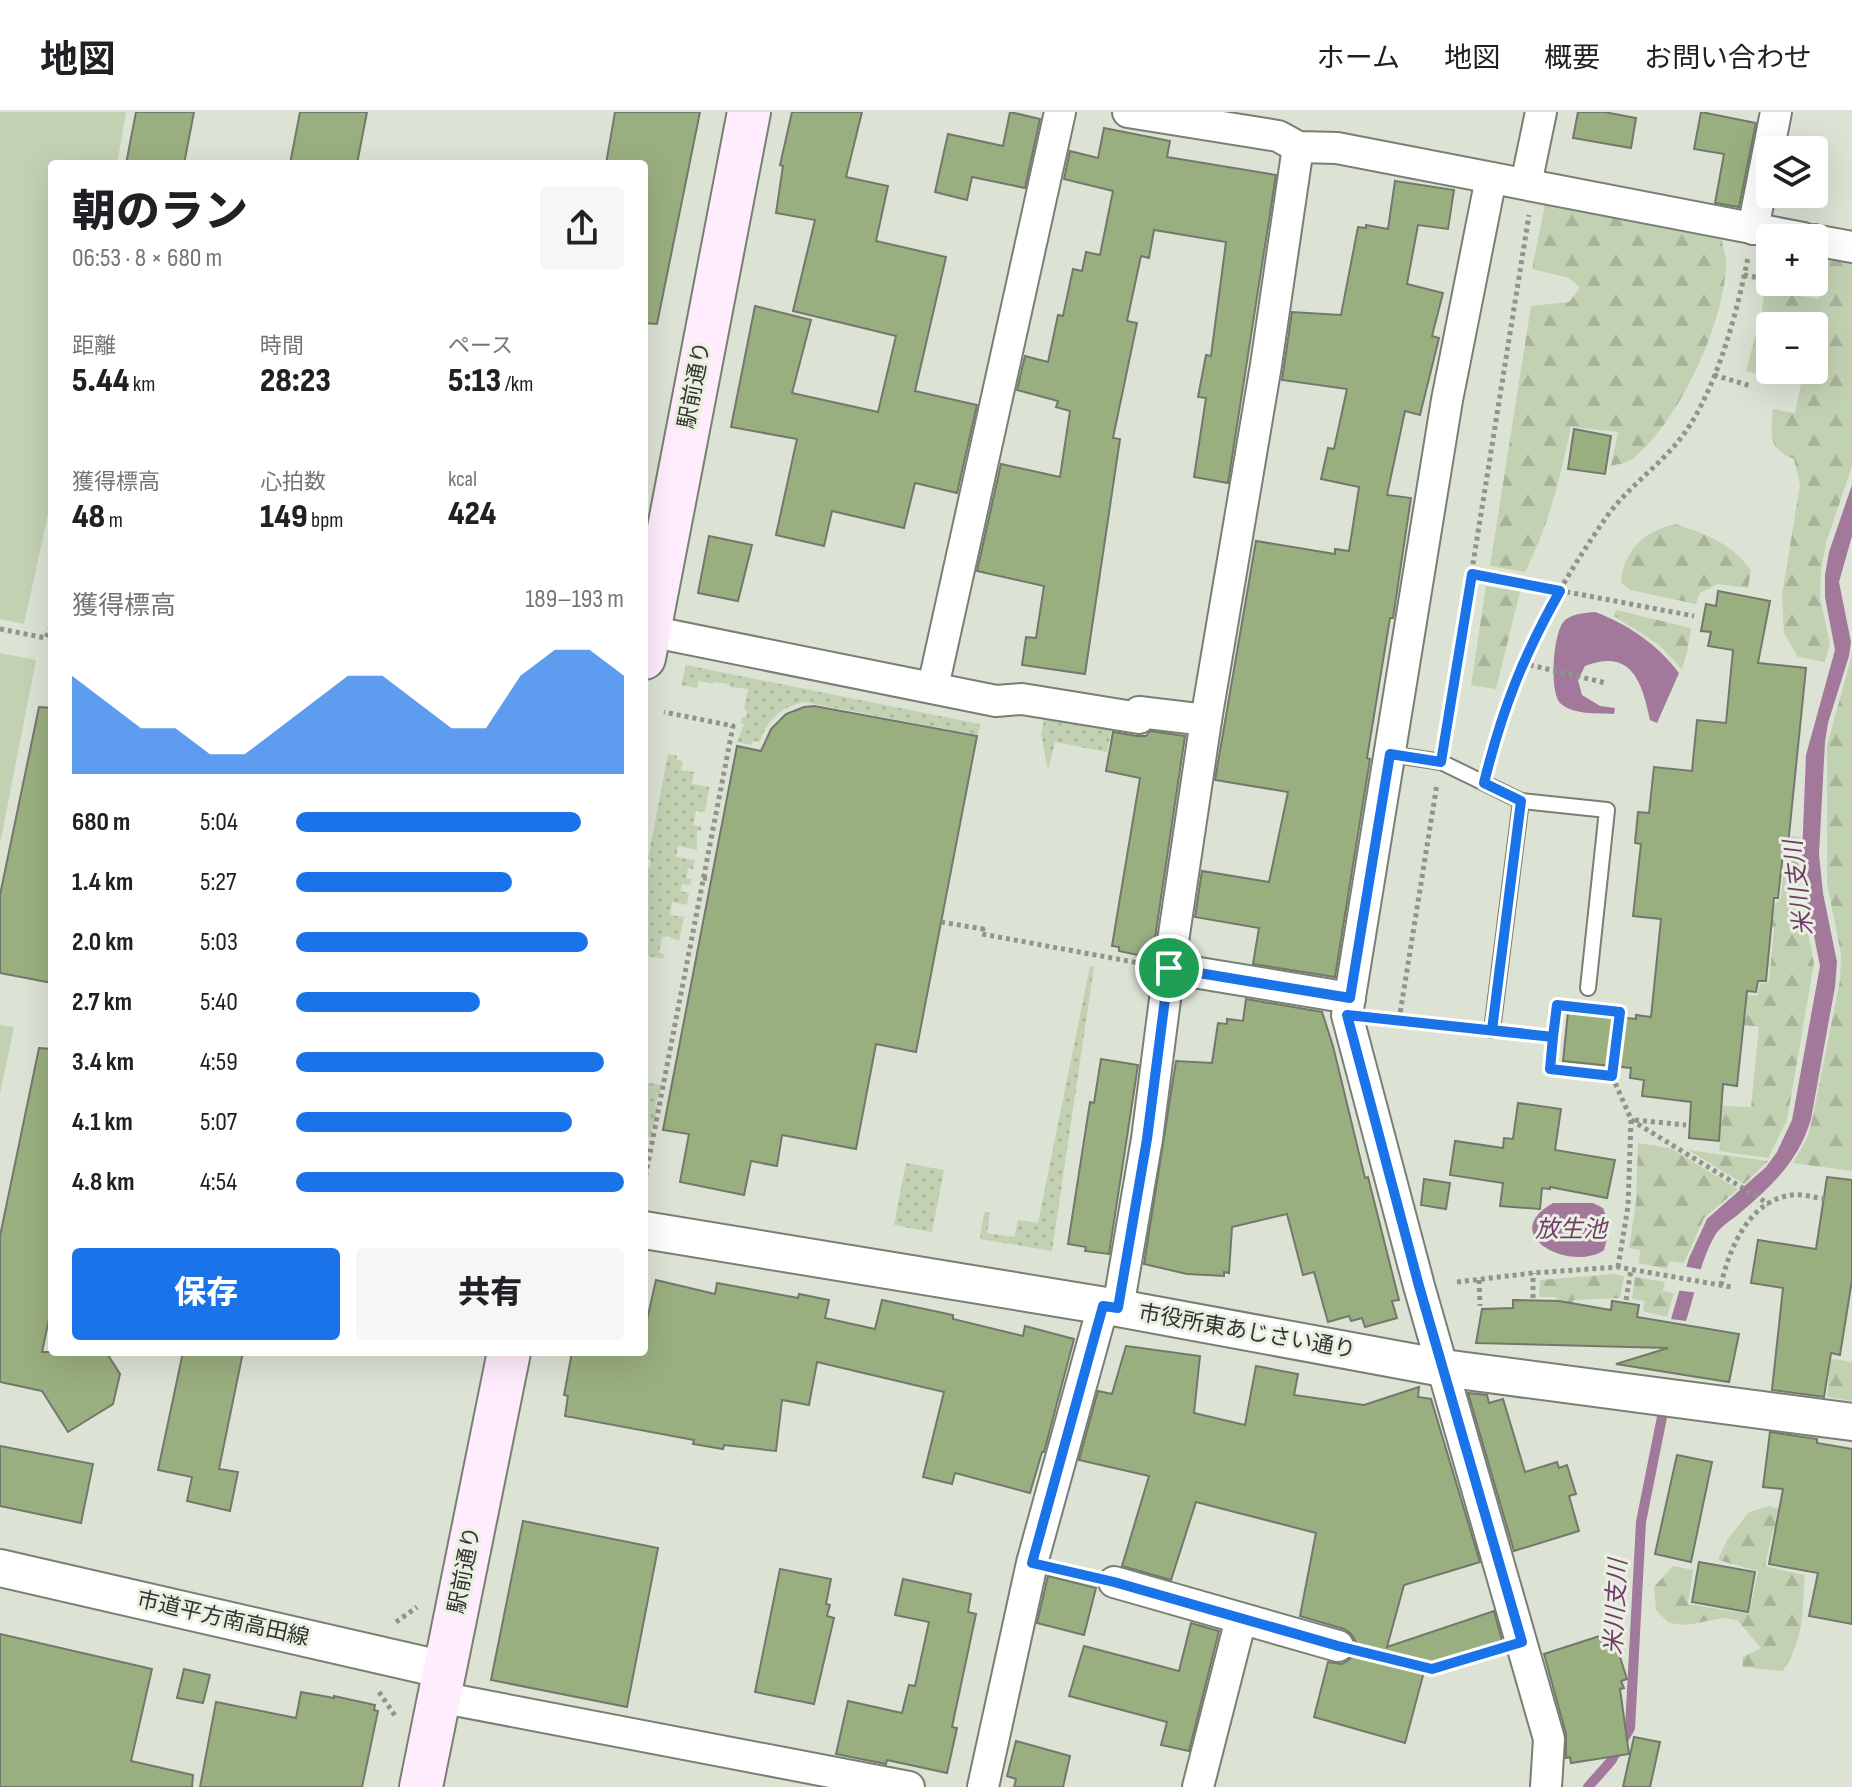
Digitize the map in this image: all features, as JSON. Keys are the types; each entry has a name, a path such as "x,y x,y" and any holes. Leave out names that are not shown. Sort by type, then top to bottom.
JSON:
{"main road":[{"name":"駅前通り","path":"648,635 749,112"},
{"name":"駅前通り","path":"421,1787 508,1356"}],"street":[{"path":"933,687 1060,112"},
{"path":"1128,112 1285,132 1337,148 1756,230"},
{"path":"1530,185 1541,112"},
{"path":"1753,229 1776,112"},
{"path":"983,1787 1032,1563 1110,1307 1147,1139 1206,720 1266,365 1285,132"},
{"path":"1491,178 1447,400 1348,1006 1443,1368 1549,1739 1546,1787"},
{"path":"1828,243 1852,247"},
{"path":"648,645 933,687 996,701 1022,699 1139,718 1139,712 1206,720"},
{"path":"1169,968 1348,1006"},
{"name":"市役所東あじさい通り","path":"648,1231 1110,1307 1443,1368 1852,1422"},
{"name":"市道平方南高田線","path":"0,1568 442,1684"},
{"path":"1114,1582 1338,1646"},
{"path":"1198,1787 1241,1619"},
{"path":"442,1684 909,1787"}],"lane":[{"path":"1390,754 1441,762 1521,801 1607,810 1588,988"},
{"path":"1492,1030 1521,801"}],"path":[{"path":"1399,1020 1472,574 1530,185"},
{"path":"1484,783 1501,718 1522,663 1560,591 1607,517 1631,487 1679,441 1714,375 1735,316 1753,229"},
{"path":"1744,275 1756,277"},
{"path":"1714,375 1751,386"},
{"path":"1472,574 1694,616"},
{"path":"0,629 46,638 48,633"},
{"path":"1522,663 1606,683"},
{"path":"648,1163 733,726 664,712"},
{"path":"703,878 711,879"},
{"path":"941,922 983,929 982,934 1169,968"},
{"path":"1573,1006 1557,1005 1550,1069 1612,1076"},
{"path":"1348,1006 1399,1020 1553,1037"},
{"path":"1588,1008 1620,1012 1612,1076 1631,1119 1628,1206 1618,1267"},
{"path":"1616,1043 1627,1044"},
{"path":"1631,1119 1686,1125"},
{"path":"1631,1119 1769,1204"},
{"path":"1721,1285 1727,1257 1734,1243 1746,1224 1769,1204 1789,1195 1824,1199"},
{"path":"1457,1282 1618,1267 1731,1287"},
{"path":"1626,1300 1631,1270"},
{"path":"1533,1273 1533,1298"},
{"path":"1479,1280 1480,1306"},
{"path":"1032,1563 1114,1582"},
{"path":"394,1623 425,1602"},
{"path":"1338,1646 1432,1669 1522,1642"},
{"path":"378,1690 401,1725"}],"green space":[{"path":"0,112 126,112 118,160 48,160 48,514 24,624 0,619"},
{"path":"1545,204 1721,237 1726,267 1717,316 1696,370 1651,441 1632,460 1611,466 1618,432 1571,427 1553,501 1525,572 1490,566 1531,306 1569,302 1580,288 1569,278 1532,269"},
{"path":"1828,258 1852,262 1852,466 1826,543 1821,571 1820,598 1830,643 1825,662 1798,657 1784,633 1782,595 1800,485 1794,459 1775,445 1771,426 1773,409 1795,413 1801,384 1828,384 1828,312 1762,312 1764,296 1819,299 1820,296 1828,296"},
{"path":"1756,334 1756,373 1746,371"},
{"path":"1675,524 1707,536 1735,553 1751,570 1748,588 1718,584 1700,593 1696,604 1630,590 1621,582 1631,551 1645,537"},
{"path":"1486,586 1520,592 1496,689 1471,685"},
{"path":"1616,610 1691,628 1682,669 1658,644 1614,616"},
{"path":"0,653 36,660 0,844"},
{"path":"1852,655 1852,1171 1793,1163 1808,1136 1840,980 1841,954 1827,883 1827,745"},
{"path":"686,665 980,724 978,735 804,702 788,707 776,716 766,727 760,742 753,741 752,745 737,742 744,724 741,723 742,717 746,717 747,711 744,710 748,689 699,681 697,688 681,685"},
{"path":"1045,714 1112,727 1107,752 1055,742 1048,770 1041,734"},
{"path":"668,754 677,756 677,760 683,761 681,770 694,772 692,784 709,787 705,812 696,811 693,825 701,827 701,831 697,831 697,850 678,846 676,857 695,860 693,869 688,868 686,878 692,879 690,885 682,884 681,891 689,893 687,905 672,902 670,915 684,917 679,941 667,936 662,938 659,953 664,954 663,959 648,956 648,868 651,860 648,859"},
{"path":"1791,836 1799,837 1800,893 1814,963 1787,1120 1768,1158 1719,1151 1723,1106 1751,1107 1759,1027 1672,1016 1675,986 1757,996 1760,984 1769,982 1774,928 1694,920 1697,897 1775,905 1781,897 1786,848 1790,846"},
{"path":"1090,966 1094,967 1052,1251 980,1239 984,1212 990,1213 987,1233 1014,1237 1018,1220 1038,1223"},
{"path":"0,1025 14,1027 0,1094"},
{"path":"648,1083 662,1085 655,1105 658,1106 654,1126 651,1126 652,1138 648,1137"},
{"path":"1638,1143 1670,1148 1738,1189 1704,1218 1684,1263 1670,1261 1667,1269 1639,1263 1640,1250 1629,1248 1636,1202"},
{"path":"1688,1150 1768,1161 1744,1184"},
{"path":"906,1163 944,1170 932,1232 894,1225"},
{"path":"1614,1274 1624,1276 1620,1298 1573,1300 1570,1316 1558,1314 1556,1297 1539,1297 1540,1280"},
{"path":"1635,1277 1665,1282 1663,1291 1674,1293 1667,1317 1643,1311 1644,1301 1632,1299"},
{"path":"1810,1355 1852,1362 1852,1401 1827,1397 1829,1376 1807,1372"},
{"path":"1769,1506 1796,1514 1797,1534 1773,1530 1765,1566 1805,1575 1799,1635 1783,1671 1743,1667 1742,1657 1761,1648 1737,1620 1723,1618 1687,1625 1669,1623 1656,1610 1654,1587 1673,1566 1693,1570 1688,1604 1749,1614 1758,1571 1718,1560 1727,1540 1749,1512"}],"water":[{"path":"1852,485 1852,536 1839,582 1851,642 1825,742 1819,854 1823,893 1837,962 1811,1119 1800,1147 1784,1171 1716,1233 1705,1257 1686,1321 1671,1319 1689,1258 1707,1219 1766,1167 1792,1120 1820,966 1804,885 1802,856 1806,755 1835,650 1825,597 1825,575 1829,552"},
{"path":"1595,612 1642,636 1679,673 1657,723 1650,720 1643,693 1632,672 1613,661 1585,666 1578,680 1582,695 1600,706 1615,708 1614,714 1579,711 1560,703 1554,686 1554,674 1555,647 1561,626 1572,616"},
{"name":"放生池","path":"1553,1203 1593,1203 1603,1208 1610,1227 1604,1250 1590,1256 1574,1257 1558,1254 1535,1238 1532,1227 1537,1215"}],"pier":[{"path":"1682,1266 1705,1270 1699,1293 1675,1290"}],"building":[{"path":"136,112 194,112 185,160 127,160"},
{"path":"300,112 367,112 358,160 291,160"},
{"path":"615,112 700,112 657,324 648,323 648,160 607,160"},
{"path":"792,112 862,112 846,177 888,186 876,241 946,257 915,391 977,405 957,493 915,483 904,528 832,511 824,546 776,535 797,439 731,427 755,306 811,320 792,393 878,412 896,336 793,311 815,220 776,213 783,166 780,165"},
{"path":"1010,112 1040,119 1025,188 972,177 967,200 935,192 948,134 1003,146"},
{"path":"1578,112 1604,112 1636,118 1631,148 1573,138"},
{"path":"1701,112 1756,123 1739,207 1715,203 1724,154 1694,149"},
{"path":"1104,128 1170,141 1167,157 1276,175 1228,483 1194,477 1206,398 1198,397 1206,355 1211,356 1226,242 1154,230 1149,258 1141,256 1127,321 1137,323 1113,438 1120,439 1085,674 1022,665 1026,637 1036,638 1044,586 977,571 1001,464 1060,477 1070,411 1056,407 1058,401 1017,390 1025,356 1048,362 1058,315 1063,316 1073,269 1082,271 1086,252 1100,255 1113,191 1064,179 1070,151 1098,158"},
{"path":"1395,181 1454,190 1448,229 1418,225 1407,284 1443,293 1432,336 1439,338 1420,415 1405,411 1387,495 1411,498 1367,758 1370,759 1335,977 1253,964 1259,928 1195,917 1202,871 1269,882 1288,792 1215,780 1256,541 1335,554 1335,549 1349,551 1359,487 1321,479 1328,448 1334,449 1347,389 1282,380 1292,312 1341,315 1358,227 1366,228 1366,225 1388,229"},
{"path":"1574,429 1611,436 1605,474 1568,469"},
{"path":"709,536 752,545 738,601 698,593"},
{"path":"1718,591 1770,601 1758,663 1806,668 1788,845 1784,844 1778,898 1774,898 1766,981 1758,981 1756,992 1747,991 1737,1086 1723,1084 1719,1141 1689,1138 1691,1102 1642,1096 1644,1080 1630,1078 1631,1068 1563,1061 1568,1012 1636,1019 1636,1015 1651,1017 1661,919 1633,916 1641,844 1635,843 1638,812 1649,813 1654,767 1692,771 1697,720 1726,723 1733,650 1708,646 1711,632 1701,631 1706,604 1716,606"},
{"path":"814,706 977,736 916,1052 876,1044 856,1149 782,1135 777,1166 751,1161 744,1195 680,1182 689,1134 663,1130 737,746 761,751 771,729 786,714"},
{"path":"39,707 48,708 48,982 0,973 0,895"},
{"path":"1150,731 1185,736 1152,958 1119,951 1119,947 1112,946 1140,778 1106,771 1113,732 1146,736"},
{"path":"1246,999 1322,1012 1399,1300 1392,1301 1397,1318 1365,1327 1362,1318 1351,1321 1349,1316 1328,1322 1314,1272 1303,1275 1287,1214 1232,1227 1229,1273 1224,1272 1224,1276 1187,1274 1144,1264 1176,1061 1212,1063 1218,1023 1227,1024 1227,1019 1243,1021"},
{"path":"39,1048 48,1049 48,1324 42,1352 48,1352 48,1356 109,1356 120,1374 113,1404 68,1432 42,1391 0,1382 0,1236"},
{"path":"1101,1059 1138,1065 1109,1254 1085,1251 1086,1247 1068,1244 1090,1102 1094,1103"},
{"path":"1518,1103 1561,1109 1555,1150 1615,1160 1607,1198 1550,1187 1542,1188 1540,1209 1500,1206 1503,1183 1450,1175 1455,1141 1503,1148 1504,1138 1513,1139"},
{"path":"1827,1177 1852,1180 1852,1280 1840,1355 1831,1353 1824,1397 1772,1390 1783,1288 1751,1283 1758,1240 1816,1249"},
{"path":"1424,1179 1450,1183 1446,1209 1421,1205"},
{"path":"656,1280 715,1294 717,1283 798,1298 799,1294 829,1300 825,1318 875,1329 882,1300 953,1315 953,1319 1023,1336 1025,1326 1074,1339 1030,1493 955,1473 952,1484 923,1477 944,1392 817,1362 809,1405 782,1400 776,1451 724,1445 723,1449 693,1444 694,1440 565,1416 568,1396 564,1395 571,1356 648,1356 648,1315"},
{"path":"1513,1300 1559,1301 1611,1310 1612,1301 1639,1305 1637,1317 1739,1334 1729,1382 1616,1364 1668,1348 1476,1343 1482,1309 1513,1308"},
{"path":"1126,1346 1200,1356 1194,1413 1245,1425 1256,1366 1298,1374 1294,1395 1364,1405 1419,1387 1418,1397 1431,1399 1480,1562 1404,1585 1387,1647 1494,1611 1502,1640 1433,1667 1426,1664 1405,1743 1314,1717 1328,1662 1342,1664 1350,1659 1356,1642 1344,1629 1300,1616 1316,1533 1196,1502 1171,1580 1122,1566 1149,1476 1079,1460 1098,1391 1112,1394"},
{"path":"182,1356 242,1356 219,1469 238,1472 230,1511 187,1501 192,1477 158,1470"},
{"path":"1468,1393 1487,1395 1489,1403 1503,1399 1525,1472 1557,1462 1559,1468 1567,1465 1576,1494 1569,1496 1579,1531 1514,1551"},
{"path":"1770,1432 1817,1439 1817,1443 1852,1449 1852,1624 1809,1616 1818,1573 1769,1564 1783,1489 1763,1487"},
{"path":"0,1446 93,1464 81,1523 0,1506"},
{"path":"1677,1455 1712,1462 1691,1562 1655,1554"},
{"path":"523,1521 658,1548 627,1707 491,1680"},
{"path":"1699,1562 1755,1572 1748,1612 1692,1602"},
{"path":"780,1569 831,1579 826,1604 830,1605 827,1616 834,1618 814,1704 755,1692"},
{"path":"1048,1576 1096,1588 1084,1635 1037,1623"},
{"path":"903,1579 971,1594 968,1612 976,1614 952,1727 957,1728 947,1773 887,1760 886,1764 836,1754 848,1701 902,1713 909,1685 915,1686 929,1622 895,1615"},
{"path":"1191,1623 1219,1631 1189,1751 1161,1745 1167,1722 1069,1696 1084,1646 1179,1671"},
{"path":"1612,1632 1627,1679 1621,1681 1624,1688 1620,1689 1629,1754 1571,1763 1570,1757 1566,1758 1566,1734 1544,1654"},
{"path":"0,1634 152,1669 131,1761 193,1775 192,1787 0,1787"},
{"path":"184,1669 210,1675 203,1703 177,1698"},
{"path":"301,1692 375,1705 374,1710 378,1711 362,1787 200,1787 216,1702 296,1718"},
{"path":"1634,1737 1660,1742 1650,1787 1623,1787"},
{"path":"1016,1741 1070,1756 1063,1787 1014,1787 1016,1779 1007,1776"}],"waterway":[{"name":"米川支川","path":"1588,1787 1611,1761 1630,1728 1641,1522 1662,1417"}],"route":[{"path":"1169,968 1147,1139 1118,1308 1103,1306 1032,1563 1114,1582 1338,1646 1432,1669 1522,1642 1419,1286 1347,1015 1553,1037 1550,1069 1612,1076 1620,1012 1557,1005 1553,1037 1492,1030 1521,801 1484,783 1509,694 1532,642 1560,591 1472,574 1441,762 1390,754 1350,998 1169,968"}]}
